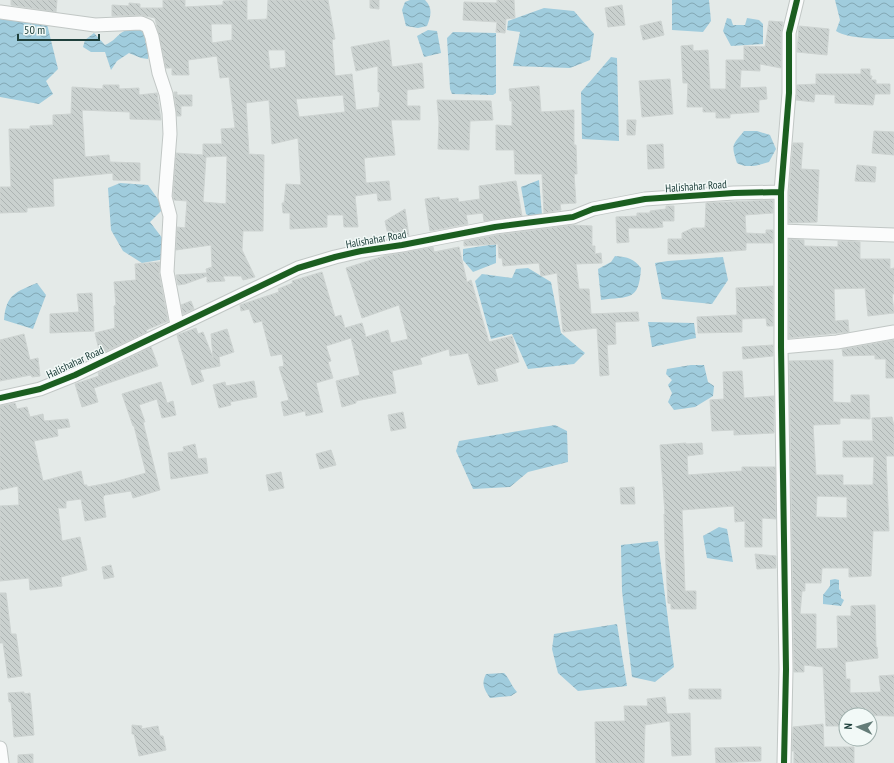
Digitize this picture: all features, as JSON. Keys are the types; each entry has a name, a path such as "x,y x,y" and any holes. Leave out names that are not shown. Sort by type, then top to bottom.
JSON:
{"street":[{"path":"784,763 786,669 781,347 781,192 789,93 790,33 797,0"},
{"path":"0,12 95,25 141,24 148,26 152,37 159,73 166,94 169,113 170,134 165,197 170,216 167,282 177,325"},
{"name":"Halishahar Road","path":"0,398 40,389 62,380 298,268 335,257 495,226 573,217 593,209 645,199 781,192"},
{"path":"781,231 894,235"},
{"path":"781,347 837,342 894,332"},
{"path":"0,748 2,763"}],"water":[{"path":"410,0 425,0 428,3 430,9 430,19 427,26 418,28 406,26 402,10 405,2"},
{"path":"672,0 709,0 711,21 703,32 672,30"},
{"path":"835,0 894,0 894,39 872,39 848,36 836,31 840,20"},
{"path":"544,8 574,11 594,34 590,60 570,68 513,66 520,32 507,30 508,21"},
{"path":"727,18 731,19 733,25 745,25 747,18 759,20 763,24 763,44 731,46 723,31"},
{"path":"0,19 47,24 58,69 46,81 53,94 39,104 0,97"},
{"path":"137,28 145,31 145,42 149,46 148,59 129,53 117,61 111,70 105,52 91,52 83,47 85,40 94,33 105,45 114,40 122,32"},
{"path":"428,30 437,31 441,53 424,57 417,36"},
{"path":"453,32 496,33 496,93 493,95 452,94 450,89 447,38"},
{"path":"611,57 617,58 619,141 582,139 581,92"},
{"path":"744,131 757,131 770,135 776,149 769,162 749,166 737,163 733,148"},
{"path":"539,180 542,215 529,216 526,214 521,187"},
{"path":"120,183 148,185 164,208 150,222 163,239 165,259 142,263 123,251 111,230 108,188"},
{"path":"496,244 496,263 473,272 463,260 463,249"},
{"path":"615,256 630,259 636,262 641,268 638,287 631,295 601,300 598,269 611,262"},
{"path":"723,257 728,280 712,304 662,299 655,263"},
{"path":"528,268 551,282 561,333 585,353 574,364 528,369 512,334 491,339 475,281 482,274 512,278 516,269"},
{"path":"37,283 46,295 33,329 4,320 7,305 13,295"},
{"path":"648,322 694,323 696,338 652,347"},
{"path":"691,365 704,365 708,382 714,386 713,396 695,407 674,410 668,402 672,393 668,385 672,380 666,374 667,369"},
{"path":"555,425 567,431 568,462 528,472 510,487 473,489 456,451 459,441"},
{"path":"719,527 727,529 733,562 707,558 703,536"},
{"path":"658,541 674,667 655,682 632,677 622,591 621,545"},
{"path":"830,580 839,580 841,598 844,600 841,606 823,604 823,595 830,586"},
{"path":"617,624 627,686 578,691 558,673 552,649 554,634"},
{"path":"504,673 517,692 511,696 490,698 484,686 486,674"}],"building":[{"path":"11,0 57,0 56,12 11,5"},
{"path":"163,0 185,0 185,7 223,5 223,1 247,0 247,20 267,19 268,0 328,0 335,39 332,40 335,76 352,74 356,110 379,107 380,92 378,92 378,66 356,71 351,47 389,40 392,67 422,63 424,88 407,90 407,106 420,106 420,120 391,120 395,155 364,158 366,183 389,181 391,200 378,201 377,193 355,196 358,227 344,227 343,215 327,215 327,227 290,229 290,213 283,213 282,203 284,203 286,184 301,185 298,138 272,144 269,100 246,103 249,154 264,155 263,231 243,231 242,250 255,277 243,280 241,276 223,276 225,281 207,282 207,276 178,285 176,275 207,273 206,269 212,267 211,245 176,250 177,227 185,228 187,201 174,200 173,196 176,153 203,155 203,144 222,144 221,129 235,128 229,77 220,78 217,56 188,60 189,75 172,75 172,68 166,68 155,18 141,15 112,16 112,5 129,6 129,3 140,4 140,8 163,8","holes":["211,24 232,24 232,40 212,43","268,50 285,50 286,67 270,69","343,95 345,112 299,117 296,99","227,156 226,204 203,202 206,157"]},
{"path":"370,0 379,0 379,9 370,8"},
{"path":"497,0 514,0 515,18 506,19 505,33 496,32 497,22 463,20 464,2 497,3"},
{"path":"622,5 625,25 608,27 605,8"},
{"path":"661,21 664,35 643,40 640,26"},
{"path":"769,21 783,22 781,33 781,68 760,64 760,71 741,70 740,88 766,87 767,99 759,100 759,112 730,114 730,118 716,118 716,112 703,112 703,107 687,107 688,83 683,83 681,46 693,45 693,51 708,50 710,89 726,89 726,60 744,60 744,46 765,47"},
{"path":"799,26 829,29 827,55 797,52"},
{"path":"861,69 870,69 870,76 872,76 871,80 876,80 876,84 890,84 890,94 875,94 873,105 835,103 835,95 815,94 814,102 796,100 797,85 816,84 816,74 861,74"},
{"path":"670,79 673,114 642,117 639,81"},
{"path":"103,85 119,85 119,89 139,88 139,95 157,93 161,120 130,119 130,112 82,110 85,157 109,155 110,162 140,163 140,181 113,180 113,173 53,179 54,206 27,208 27,212 0,213 0,187 11,187 9,129 30,129 30,126 53,125 53,115 71,114 72,87 103,89"},
{"path":"539,86 541,112 574,110 574,145 576,145 577,174 574,174 576,203 560,204 561,210 544,213 542,174 515,174 514,150 496,150 496,125 512,126 512,101 510,101 509,89"},
{"path":"174,92 177,92 177,95 192,95 192,106 181,106 181,116 177,116"},
{"path":"437,100 491,101 493,120 470,121 469,150 438,149 439,122"},
{"path":"627,120 636,120 635,135 627,135"},
{"path":"874,131 894,132 894,155 872,153"},
{"path":"793,143 803,143 801,169 819,170 817,222 789,223 789,192"},
{"path":"663,144 664,168 648,169 647,145"},
{"path":"857,165 876,167 875,182 855,181"},
{"path":"516,181 522,216 484,221 483,213 466,215 468,224 430,231 425,199 439,197 440,200 458,198 459,202 480,199 479,186"},
{"path":"773,200 773,213 745,215 746,233 766,234 766,230 773,230 773,243 746,243 746,250 668,254 668,239 682,239 682,233 693,228 705,228 706,203"},
{"path":"666,206 674,206 674,221 662,221 663,227 628,228 629,242 617,243 616,217 637,216 637,213 650,213 650,211 666,209"},
{"path":"405,209 409,236 389,239 385,221"},
{"path":"572,225 592,226 592,246 595,246 595,254 601,253 602,263 576,264 579,289 589,289 591,314 638,312 639,321 615,322 616,344 607,345 609,375 600,376 597,328 563,332 557,273 541,276 539,263 503,266 502,258 499,258 498,244 464,246 464,241 496,235"},
{"path":"789,239 804,240 804,246 838,247 838,241 860,242 860,259 890,259 890,269 894,268 894,294 892,294 894,313 868,316 865,288 834,289 835,321 848,320 849,332 789,338"},
{"path":"433,247 434,252 459,247 467,282 471,280 489,342 512,336 519,362 495,369 498,381 478,385 468,353 450,356 449,349 420,358 422,364 392,371 396,393 356,401 356,403 342,407 336,381 360,375 351,338 326,346 331,361 328,362 333,378 316,383 323,412 306,416 305,411 284,416 281,402 289,400 279,367 284,366 282,354 271,356 262,321 254,323 249,309 241,311 240,305 279,292 278,289 293,283 292,281 322,272 335,317 341,315 345,328 362,323 366,337 388,330 391,343 408,339 399,305 362,318 346,268 384,256"},
{"path":"160,262 159,273 168,321 146,330 147,332 100,354 95,333 115,328 114,306 116,305 114,282 136,280 135,264"},
{"path":"773,286 773,326 767,326 766,318 742,319 742,332 698,333 697,317 737,315 736,288"},
{"path":"92,293 94,331 50,333 50,314 79,312 77,294"},
{"path":"191,301 194,309 183,314 181,305"},
{"path":"196,328 198,334 203,332 213,358 211,334 227,329 234,352 219,357 220,366 200,370 204,381 192,385 177,335"},
{"path":"24,334 30,360 38,358 40,376 32,377 31,375 0,381 0,340"},
{"path":"894,340 894,378 886,378 886,359 875,359 875,355 843,356 842,349"},
{"path":"773,345 773,356 743,359 742,347"},
{"path":"151,347 158,366 94,388 98,402 82,407 75,384 99,376 98,373"},
{"path":"833,360 833,402 851,403 851,395 869,395 870,419 840,418 840,424 813,425 816,475 843,475 843,485 873,485 874,457 843,457 843,441 873,441 872,418 892,417 894,426 894,456 886,456 889,531 873,531 871,576 849,577 849,568 822,568 821,583 805,583 805,591 802,591 800,614 816,614 816,649 838,648 837,616 851,616 851,606 875,605 876,647 878,658 845,662 846,679 850,679 850,693 881,692 879,676 894,675 894,716 878,716 878,707 838,707 838,726 826,726 823,667 804,665 804,672 794,672 789,361","holes":["817,496 847,497 847,518 816,517"]},
{"path":"742,371 744,398 774,396 774,433 734,435 734,430 712,431 710,400 724,399 723,372"},
{"path":"254,381 257,397 230,402 231,405 219,408 213,385 225,382 226,386"},
{"path":"161,382 167,403 173,401 176,415 162,418 157,399 139,405 145,422 143,422 160,490 133,498 131,491 105,495 103,497 106,517 85,521 81,499 66,501 66,508 58,508 62,541 80,537 87,570 61,577 62,586 30,590 29,578 0,581 0,506 19,505 18,486 0,490 0,406 15,403 17,409 27,407 30,417 43,414 44,421 68,419 70,427 57,429 58,436 34,441 43,481 81,471 84,485 87,485 87,487 114,482 146,473 134,426 122,394"},
{"path":"403,412 406,428 391,431 388,415"},
{"path":"702,443 703,454 687,456 688,475 742,471 742,467 775,467 776,519 762,518 762,547 745,547 745,521 735,522 734,506 682,510 685,591 696,591 696,609 671,609 671,604 668,603 665,514 660,445"},
{"path":"195,444 198,459 206,458 208,473 171,479 168,453 184,451 183,447"},
{"path":"331,450 336,465 320,469 316,454"},
{"path":"281,472 284,488 269,491 266,475"},
{"path":"634,487 635,504 621,504 620,488"},
{"path":"755,554 776,556 776,568 757,569"},
{"path":"111,565 114,577 104,579 102,567"},
{"path":"0,593 6,593 11,634 16,634 22,676 8,678 3,643 0,643"},
{"path":"689,689 721,689 721,699 689,699"},
{"path":"24,692 24,694 30,693 34,735 14,737 11,702 9,702 8,693"},
{"path":"665,697 667,714 690,713 691,755 672,756 670,721 645,725 644,763 596,763 595,722 625,721 624,706 648,706 647,699"},
{"path":"823,724 824,747 854,747 854,763 794,763 794,751 792,751 793,727"},
{"path":"132,725 142,726 141,729 158,726 160,736 163,736 166,750 139,756 134,734 132,734"},
{"path":"761,747 761,761 716,763 715,748"},
{"path":"33,754 33,763 18,763 18,755"}],"cycle path":[{"path":"784,763 786,669 781,347 781,192 789,93 789,33 797,0"},
{"path":"0,398 40,389 75,375 298,268 335,257 495,227 573,217 593,209 645,199 734,193 781,192"}]}
